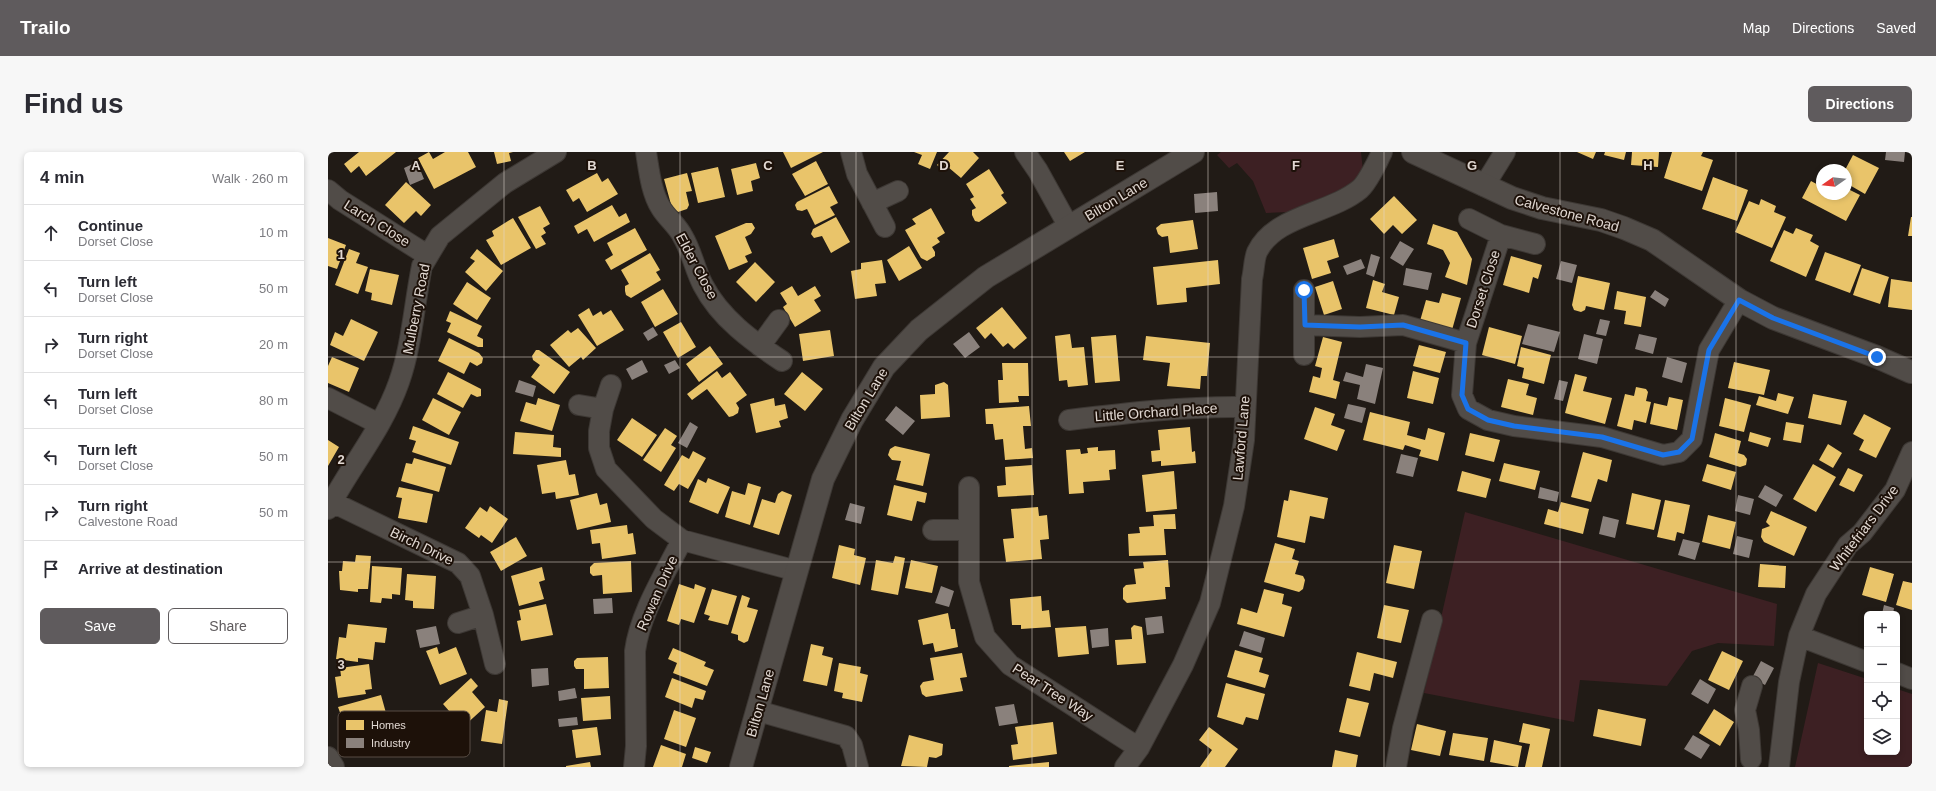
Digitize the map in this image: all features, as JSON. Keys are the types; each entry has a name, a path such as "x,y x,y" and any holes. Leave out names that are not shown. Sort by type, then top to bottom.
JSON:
{"street":[{"name":"Mulberry Road","path":"330,506 379,424 398,384 407,357 422,266 427,255 440,236 505,183 556,152"},
{"name":"Elder Close","path":"646,152 654,192 660,207 683,236 703,285 730,321 760,346 782,361"},
{"path":"851,152 857,174 885,227"},
{"path":"1026,152 1069,227"},
{"name":"Bilton Lane","path":"741,767 823,478 852,420 884,367 920,330 986,277 1194,152"},
{"name":"Lawford Lane","path":"1125,767 1139,748 1183,665 1210,603 1234,506 1244,440 1244,407 1252,279 1257,252 1266,239 1279,227 1332,206 1361,189 1382,152"},
{"name":"Calvestone Road","path":"1413,152 1512,198 1542,208 1601,220 1652,240 1739,300 1773,318 1877,357 1912,375"},
{"path":"1484,186 1505,152"},
{"name":"Larch Close","path":"328,190 340,200 427,255"},
{"path":"872,203 898,191"},
{"name":"Dorset Close","path":"1469,219 1501,235 1535,244"},
{"name":"Dorset Close","path":"1501,235 1466,343 1462,395 1468,409 1488,420 1514,426 1602,437 1663,455 1679,452 1692,439 1709,350 1739,300"},
{"path":"1304,290 1304,355"},
{"path":"760,346 779,320"},
{"name":"Dorset Close","path":"1305,325 1360,327 1403,325 1466,343"},
{"path":"611,385 603,410 599,431 599,448 606,469 654,519 682,540"},
{"path":"328,398 379,424"},
{"path":"578,405 603,410"},
{"name":"Little Orchard Place","path":"1069,420 1178,410 1244,407"},
{"name":"Whitefriars Drive","path":"1779,767 1789,682 1799,636 1816,594 1848,545 1862,532 1895,490 1912,452"},
{"name":"Pear Tree Way","path":"969,487 969,582 985,637 1010,665 1139,748"},
{"name":"Birch Drive","path":"330,506 458,563 470,576 483,616 495,664"},
{"path":"933,530 969,530"},
{"name":"Rowan Drive","path":"634,767 636,746 635,651 637,640 641,623 682,540 797,571"},
{"path":"458,623 483,616"},
{"path":"1396,767 1403,728 1432,620"},
{"path":"1799,636 1864,661"},
{"path":"1900,674 1912,679"},
{"path":"1752,686 1745,710 1749,730 1746,763 1774,767"},
{"path":"758,711 846,736 852,745 858,767"},
{"path":"328,757 334,767"}],"shaded area":[{"path":"1221,152 1361,152 1363,171 1349,188 1289,212 1266,213 1253,181 1237,163 1229,168 1217,155"},
{"path":"1465,512 1777,604 1774,646 1718,643 1692,651 1667,686 1580,680 1574,722 1424,693"},
{"path":"1818,663 1864,678 1864,755 1900,755 1900,690 1912,694 1912,767 1795,767"}],"building: Homes":[{"path":"359,152 396,152 366,176 359,166 351,173 344,164"},
{"path":"429,152 433,159 445,152 468,152 476,167 434,189 418,158"},
{"path":"494,152 513,152 509,153 511,161 497,164"},
{"path":"783,152 823,152 791,168"},
{"path":"914,152 937,152 930,169 918,164 922,155"},
{"path":"949,152 973,152 979,158 961,178 948,167 944,171 937,165"},
{"path":"1064,152 1085,152 1070,161"},
{"path":"1577,152 1596,152 1593,159"},
{"path":"1605,152 1626,152 1624,160 1604,155"},
{"path":"1632,152 1659,152 1658,167 1631,165"},
{"path":"1672,152 1703,152 1701,156 1713,160 1702,191 1664,178"},
{"path":"1853,155 1879,168 1865,194 1852,186 1852,164 1848,164"},
{"path":"816,161 828,184 805,196 792,174"},
{"path":"756,163 760,178 751,181 753,191 737,195 731,169"},
{"path":"718,167 725,197 698,203 691,173"},
{"path":"989,169 1004,193 1001,195 1007,203 979,222 975,221 972,215 972,210 976,208 970,199 974,197 966,184"},
{"path":"597,173 602,182 608,178 618,194 587,212 579,198 573,202 566,190"},
{"path":"687,173 692,191 686,192 689,205 687,209 678,212 672,208 664,179"},
{"path":"1713,177 1748,190 1737,221 1702,209"},
{"path":"1811,181 1816,184 1816,200 1852,200 1852,191 1860,195 1846,221 1802,198"},
{"path":"406,182 431,205 421,216 416,211 404,223 385,205"},
{"path":"829,186 838,203 830,207 835,215 815,225 807,209 802,211 797,210 795,205 797,202"},
{"path":"1394,196 1417,220 1402,234 1393,225 1384,234 1370,219"},
{"path":"1761,199 1776,206 1774,212 1786,217 1772,248 1735,232 1749,201 1759,205"},
{"path":"612,205 619,217 626,213 630,222 594,242 587,229 578,234 574,226"},
{"path":"540,206 550,224 543,228 546,233 541,236 546,244 536,249 518,217"},
{"path":"931,208 945,233 937,238 940,242 932,247 935,252 935,256 927,261 921,258 905,230 916,224 912,219"},
{"path":"836,217 850,242 831,253 822,236 814,238 811,234 813,229"},
{"path":"1911,217 1912,236 1908,236"},
{"path":"513,218 531,248 501,265 486,240 494,236 492,231"},
{"path":"1193,220 1198,249 1170,253 1168,236 1162,237 1158,234 1156,228 1161,224"},
{"path":"746,223 752,223 755,228 751,234 745,237 752,253 745,256 748,262 729,270 715,236"},
{"path":"1433,224 1457,232 1472,259 1467,285 1445,277 1450,263 1443,250 1427,244"},
{"path":"635,228 647,250 611,270 605,260 613,255 607,243"},
{"path":"1796,228 1813,235 1810,241 1819,246 1806,277 1770,261 1784,230 1793,234"},
{"path":"328,238 346,245 337,269 328,266"},
{"path":"1334,239 1339,257 1327,261 1331,273 1312,279 1303,248"},
{"path":"909,246 922,268 899,281 887,260"},
{"path":"349,249 360,253 356,263 368,267 358,294 335,285"},
{"path":"477,249 503,271 486,291 465,272 475,261 470,258"},
{"path":"1825,252 1861,265 1850,293 1815,280"},
{"path":"650,253 660,270 656,272 661,280 631,298 626,295 625,286 629,284 621,270"},
{"path":"1511,256 1542,265 1538,279 1533,277 1529,293 1503,285"},
{"path":"882,260 886,283 875,284 877,296 855,299 851,271 861,269 861,263"},
{"path":"1218,260 1220,284 1186,288 1187,302 1157,305 1153,267"},
{"path":"755,262 775,282 756,302 736,282"},
{"path":"1862,268 1889,277 1880,304 1853,295"},
{"path":"370,269 399,275 392,305 371,300 372,293 365,291"},
{"path":"1578,276 1610,283 1604,310 1586,306 1585,310 1581,312 1574,310 1572,305"},
{"path":"1891,279 1912,282 1912,310 1888,307"},
{"path":"1373,280 1385,284 1382,292 1399,297 1394,315 1366,308"},
{"path":"1333,281 1342,309 1324,315 1315,287"},
{"path":"467,282 491,298 477,320 453,304"},
{"path":"792,286 798,296 815,286 821,296 814,300 821,311 795,327 783,307 787,304 780,293"},
{"path":"663,289 678,314 655,327 641,302"},
{"path":"1617,291 1646,297 1641,327 1624,324 1626,311 1614,309"},
{"path":"1442,293 1461,298 1452,330 1420,321 1426,300 1439,303"},
{"path":"1002,307 1027,338 1014,349 1008,343 1003,347 991,333 985,339 976,328"},
{"path":"589,308 593,316 601,311 603,315 611,310 624,330 597,346 578,315"},
{"path":"450,311 482,326 477,336 483,339 483,347 478,347 447,332 451,323 446,321"},
{"path":"351,319 378,332 364,361 330,345 335,332 343,336"},
{"path":"681,322 696,347 678,358 663,332"},
{"path":"1489,327 1522,336 1515,364 1482,355"},
{"path":"578,328 596,348 583,360 581,357 569,367 550,345 568,330 571,333"},
{"path":"830,330 834,356 803,361 799,334"},
{"path":"1070,334 1072,348 1084,347 1088,385 1068,387 1067,380 1059,381 1055,336"},
{"path":"1116,335 1120,381 1095,383 1091,337"},
{"path":"1146,336 1210,343 1207,376 1201,376 1200,389 1167,386 1170,363 1143,360"},
{"path":"1323,337 1342,342 1333,380 1340,382 1336,399 1309,392 1313,376 1320,378 1322,368 1315,366"},
{"path":"449,338 479,353 483,358 482,363 477,366 470,362 464,374 438,361"},
{"path":"1419,345 1446,352 1440,373 1413,366"},
{"path":"710,346 723,364 699,382 686,364"},
{"path":"1521,347 1551,355 1544,384 1522,378 1524,368 1517,366"},
{"path":"536,350 539,350 570,372 554,394 531,377 540,365 533,360 532,356"},
{"path":"332,357 359,368 349,392 328,383 328,366"},
{"path":"1734,362 1770,370 1764,395 1728,388"},
{"path":"1002,363 1028,363 1029,396 1018,396 1019,402 999,403 998,380 1003,380"},
{"path":"717,371 722,378 730,372 747,395 736,403 739,408 738,413 733,416 729,417 707,389 692,400 687,394"},
{"path":"1413,371 1439,378 1433,404 1407,398"},
{"path":"448,372 481,389 481,396 477,397 471,394 463,408 437,394"},
{"path":"802,372 823,389 805,411 784,394"},
{"path":"1575,374 1587,377 1583,391 1612,398 1605,424 1565,413"},
{"path":"1508,379 1529,384 1526,395 1537,398 1533,415 1501,407"},
{"path":"944,382 948,385 950,417 921,419 920,395 935,394 935,385"},
{"path":"1636,387 1646,389 1648,392 1646,401 1651,402 1646,423 1634,420 1632,430 1617,426 1625,394 1634,396"},
{"path":"1778,393 1794,397 1788,414 1756,405 1759,396 1776,401"},
{"path":"1813,394 1847,401 1841,425 1808,418"},
{"path":"1669,397 1683,400 1677,430 1650,424 1654,403 1667,406"},
{"path":"433,398 461,412 449,435 422,420"},
{"path":"538,398 560,405 552,431 520,421 526,402 536,405"},
{"path":"774,398 775,406 785,404 788,418 779,421 781,427 756,433 750,404"},
{"path":"1725,398 1751,405 1744,432 1719,426"},
{"path":"1029,406 1031,426 1023,426 1025,449 1032,448 1033,458 1005,460 1003,439 995,440 993,424 986,424 985,409"},
{"path":"1315,407 1335,414 1331,425 1345,430 1337,451 1304,439"},
{"path":"1370,412 1410,422 1407,435 1425,440 1428,428 1445,433 1438,461 1419,456 1421,450 1405,445 1403,450 1363,440"},
{"path":"1864,414 1891,428 1876,458 1859,450 1864,440 1853,434"},
{"path":"632,418 657,435 642,457 617,440"},
{"path":"1786,422 1804,425 1801,443 1783,440"},
{"path":"413,426 459,442 451,465 412,452 416,441 409,439"},
{"path":"1190,427 1192,452 1195,451 1196,463 1161,466 1161,461 1152,462 1151,451 1160,450 1158,430"},
{"path":"665,428 677,436 671,445 676,448 661,472 643,460"},
{"path":"515,432 554,435 553,447 561,448 561,457 513,454"},
{"path":"1750,432 1771,438 1768,447 1748,441"},
{"path":"1470,433 1500,440 1494,462 1465,455"},
{"path":"1715,433 1741,441 1738,453 1744,455 1747,459 1746,465 1740,467 1709,457"},
{"path":"328,440 339,447 328,466"},
{"path":"1828,444 1842,453 1833,468 1819,460"},
{"path":"895,446 930,454 923,486 896,480 901,461 892,460 888,455 890,449"},
{"path":"1098,447 1098,451 1115,450 1116,469 1109,470 1110,480 1083,482 1084,493 1069,494 1066,450 1080,449 1081,454 1088,453 1087,448"},
{"path":"693,451 706,458 688,489 679,484 674,491 664,485 682,455 689,459"},
{"path":"1583,452 1612,460 1607,482 1598,479 1591,502 1571,497"},
{"path":"414,458 446,467 439,492 401,481 406,463 412,464"},
{"path":"566,460 569,475 575,474 579,495 556,499 555,492 542,494 537,465"},
{"path":"1504,463 1540,471 1535,490 1499,481"},
{"path":"1707,464 1736,472 1731,490 1702,481"},
{"path":"1813,464 1836,477 1816,512 1793,499"},
{"path":"1032,465 1034,495 998,497 997,486 1006,485 1005,467"},
{"path":"1848,468 1863,475 1854,492 1839,485"},
{"path":"1174,471 1177,509 1146,512 1142,475"},
{"path":"1462,471 1491,479 1486,498 1457,491"},
{"path":"708,478 730,487 718,514 689,502 698,479 706,483"},
{"path":"748,483 761,487 750,525 725,517 732,491 745,495"},
{"path":"894,485 927,493 925,503 917,501 912,521 887,515"},
{"path":"399,487 433,494 427,523 398,518 402,498 396,497"},
{"path":"1290,490 1328,498 1324,519 1310,516 1305,543 1277,537 1284,500 1288,501"},
{"path":"782,491 792,495 779,535 753,527 762,499 775,503 778,494"},
{"path":"597,493 600,505 607,503 611,522 577,530 570,500"},
{"path":"1632,493 1661,500 1654,530 1626,524"},
{"path":"1665,500 1690,505 1684,534 1677,532 1675,541 1657,537"},
{"path":"1561,502 1589,509 1583,534 1544,524 1548,509 1558,512"},
{"path":"490,506 508,519 492,543 481,535 479,538 465,528 480,507 487,512"},
{"path":"1038,507 1039,516 1047,515 1049,539 1040,540 1042,559 1006,562 1003,539 1014,538 1011,509"},
{"path":"1771,511 1807,527 1794,556 1764,542 1761,537 1762,529 1770,526 1766,522"},
{"path":"1175,514 1176,529 1164,529 1166,555 1129,556 1128,534 1140,533 1139,527 1154,526 1153,515"},
{"path":"1708,515 1736,522 1730,549 1702,542"},
{"path":"627,525 628,534 633,533 636,554 602,559 600,543 592,544 590,530"},
{"path":"516,537 527,556 501,571 490,552"},
{"path":"1275,543 1295,549 1292,559 1299,561 1295,574 1303,576 1305,580 1303,589 1299,592 1264,582"},
{"path":"839,545 855,549 854,555 866,558 860,585 832,578"},
{"path":"1394,545 1422,551 1414,589 1386,583"},
{"path":"356,555 371,556 368,589 358,589 358,592 340,590 339,571 342,571 343,561 355,562"},
{"path":"895,556 905,558 898,595 871,590 876,560 893,563"},
{"path":"911,560 938,566 932,593 905,588"},
{"path":"1168,560 1170,587 1165,587 1166,599 1127,603 1123,599 1123,588 1126,585 1136,584 1134,569 1144,568 1143,562"},
{"path":"631,561 632,592 603,594 602,575 593,576 590,573 590,567 594,563"},
{"path":"1760,564 1786,566 1785,588 1758,587"},
{"path":"372,566 402,568 400,595 392,594 392,599 382,598 381,603 370,602"},
{"path":"542,567 545,580 539,582 544,599 519,606 511,576"},
{"path":"1870,567 1894,574 1886,602 1862,595"},
{"path":"407,574 436,576 434,609 413,608 413,601 405,600"},
{"path":"1903,581 1912,583 1912,610 1896,605"},
{"path":"679,584 694,589 695,584 706,588 694,623 681,619 679,625 667,621"},
{"path":"712,589 737,596 728,625 708,620 710,616 704,614"},
{"path":"1264,589 1284,594 1282,604 1292,607 1284,637 1237,624 1241,608 1257,613"},
{"path":"742,595 750,598 747,607 758,610 748,641 744,643 738,640 738,635 731,633"},
{"path":"1041,596 1042,611 1049,610 1051,627 1021,629 1021,625 1012,625 1010,599"},
{"path":"546,604 553,635 521,641 517,621 521,620 519,610"},
{"path":"1384,605 1409,610 1401,643 1377,638"},
{"path":"948,613 951,629 955,629 958,647 935,652 933,643 923,645 918,620"},
{"path":"348,624 387,628 385,643 375,642 373,660 358,658 358,662 336,659 339,637 346,638"},
{"path":"1134,625 1142,627 1146,663 1117,665 1115,640 1132,639 1131,628"},
{"path":"1086,626 1089,654 1058,657 1055,628"},
{"path":"811,644 824,647 822,655 833,658 827,686 803,681"},
{"path":"437,647 439,654 456,647 467,674 440,685 426,651"},
{"path":"673,648 706,662 704,666 714,670 707,686 673,673 677,663 668,659"},
{"path":"1235,650 1263,658 1259,672 1269,675 1265,688 1227,677"},
{"path":"1722,651 1743,661 1729,690 1708,680"},
{"path":"1357,652 1397,662 1393,678 1374,673 1370,691 1349,686"},
{"path":"962,653 967,677 960,678 963,691 926,697 922,694 920,686 923,682 934,680 930,658"},
{"path":"608,657 609,688 584,689 584,669 576,669 574,666 574,661 577,658"},
{"path":"839,663 861,667 860,673 868,675 862,702 842,698 843,693 834,691"},
{"path":"369,664 372,689 365,690 366,694 338,698 335,677 341,676 340,668"},
{"path":"471,678 478,686 472,692 485,707 470,721 470,711 449,711 443,704"},
{"path":"672,678 706,691 703,700 695,698 692,708 665,697"},
{"path":"1226,683 1265,694 1258,720 1246,717 1243,725 1217,717"},
{"path":"381,695 385,711 339,711 338,707"},
{"path":"610,696 611,719 583,721 581,698"},
{"path":"1347,698 1369,703 1360,737 1339,732"},
{"path":"499,699 508,701 502,744 481,741 486,710 497,712"},
{"path":"1598,709 1646,719 1641,746 1593,736"},
{"path":"1714,709 1734,722 1720,746 1699,733"},
{"path":"674,710 696,718 686,747 664,739"},
{"path":"1053,722 1057,754 1013,760 1011,745 1018,744 1015,727"},
{"path":"1523,723 1550,729 1542,767 1525,767 1530,744 1519,742"},
{"path":"1417,724 1446,731 1440,756 1411,750"},
{"path":"597,727 601,755 576,758 572,730"},
{"path":"1209,727 1238,749 1225,767 1200,767 1212,750 1199,740"},
{"path":"1453,733 1488,738 1484,761 1449,755"},
{"path":"909,735 943,744 942,755 936,758 929,757 927,767 901,766"},
{"path":"1494,740 1522,746 1518,767 1490,762"},
{"path":"661,745 686,754 682,767 653,767"},
{"path":"695,747 711,752 707,763 692,758"},
{"path":"1335,750 1358,755 1356,767 1332,767"},
{"path":"590,762 591,767 566,767 566,766"},
{"path":"1049,762 1049,767 1009,767 1009,766"}],"building: Industry":[{"path":"1886,152 1905,152 1904,162 1885,160"},
{"path":"417,162 424,179 410,185 404,168"},
{"path":"1217,192 1218,211 1195,213 1194,194"},
{"path":"1400,241 1414,249 1403,266 1390,258"},
{"path":"1371,254 1380,257 1374,277 1366,274"},
{"path":"1361,259 1365,268 1347,275 1343,266"},
{"path":"1561,261 1577,265 1572,283 1556,279"},
{"path":"1406,268 1432,273 1428,290 1403,285"},
{"path":"1655,290 1669,299 1665,307 1650,297"},
{"path":"1600,319 1610,321 1606,336 1596,334"},
{"path":"1528,324 1560,332 1554,352 1522,344"},
{"path":"653,327 658,335 648,341 643,333"},
{"path":"969,332 980,347 965,358 953,344"},
{"path":"1584,334 1603,339 1597,364 1578,359"},
{"path":"1639,334 1657,338 1653,354 1635,349"},
{"path":"1667,357 1687,363 1682,383 1662,377"},
{"path":"642,360 648,372 632,380 626,369"},
{"path":"675,360 680,368 669,374 664,365"},
{"path":"1366,364 1383,368 1375,404 1357,399 1360,385 1343,381 1346,372 1363,377"},
{"path":"519,380 536,386 533,397 515,392"},
{"path":"1559,380 1568,382 1563,401 1554,399"},
{"path":"1348,404 1366,408 1362,423 1344,418"},
{"path":"896,406 915,421 903,435 885,420"},
{"path":"690,422 698,427 687,448 678,443"},
{"path":"1401,454 1418,458 1413,477 1396,473"},
{"path":"1765,485 1783,495 1776,507 1758,497"},
{"path":"1540,487 1559,492 1557,502 1538,498"},
{"path":"1738,495 1754,499 1750,515 1735,511"},
{"path":"850,503 865,507 861,524 845,520"},
{"path":"1603,516 1619,520 1615,538 1599,534"},
{"path":"1737,536 1753,540 1749,558 1733,554"},
{"path":"1683,539 1700,543 1695,560 1678,555"},
{"path":"941,586 954,591 949,607 935,603"},
{"path":"612,598 613,613 594,614 593,599"},
{"path":"1884,605 1894,608 1894,611 1883,611"},
{"path":"1162,616 1164,633 1147,635 1145,618"},
{"path":"436,626 440,644 420,648 416,630"},
{"path":"1108,628 1109,646 1092,648 1090,630"},
{"path":"1244,631 1265,638 1261,653 1239,646"},
{"path":"1761,661 1774,668 1765,685 1752,678"},
{"path":"548,668 549,685 532,687 531,669"},
{"path":"1700,679 1716,689 1708,704 1691,694"},
{"path":"575,688 577,698 559,701 558,691"},
{"path":"1014,704 1018,723 999,726 995,707"},
{"path":"577,717 578,725 559,727 558,719"},
{"path":"1693,735 1710,745 1701,759 1684,749"}],"route":[{"path":"1304,290 1305,325 1360,327 1403,325 1466,343 1462,395 1468,409 1488,420 1514,426 1602,437 1663,455 1679,452 1692,439 1709,350 1739,300 1773,318 1877,357"}]}
